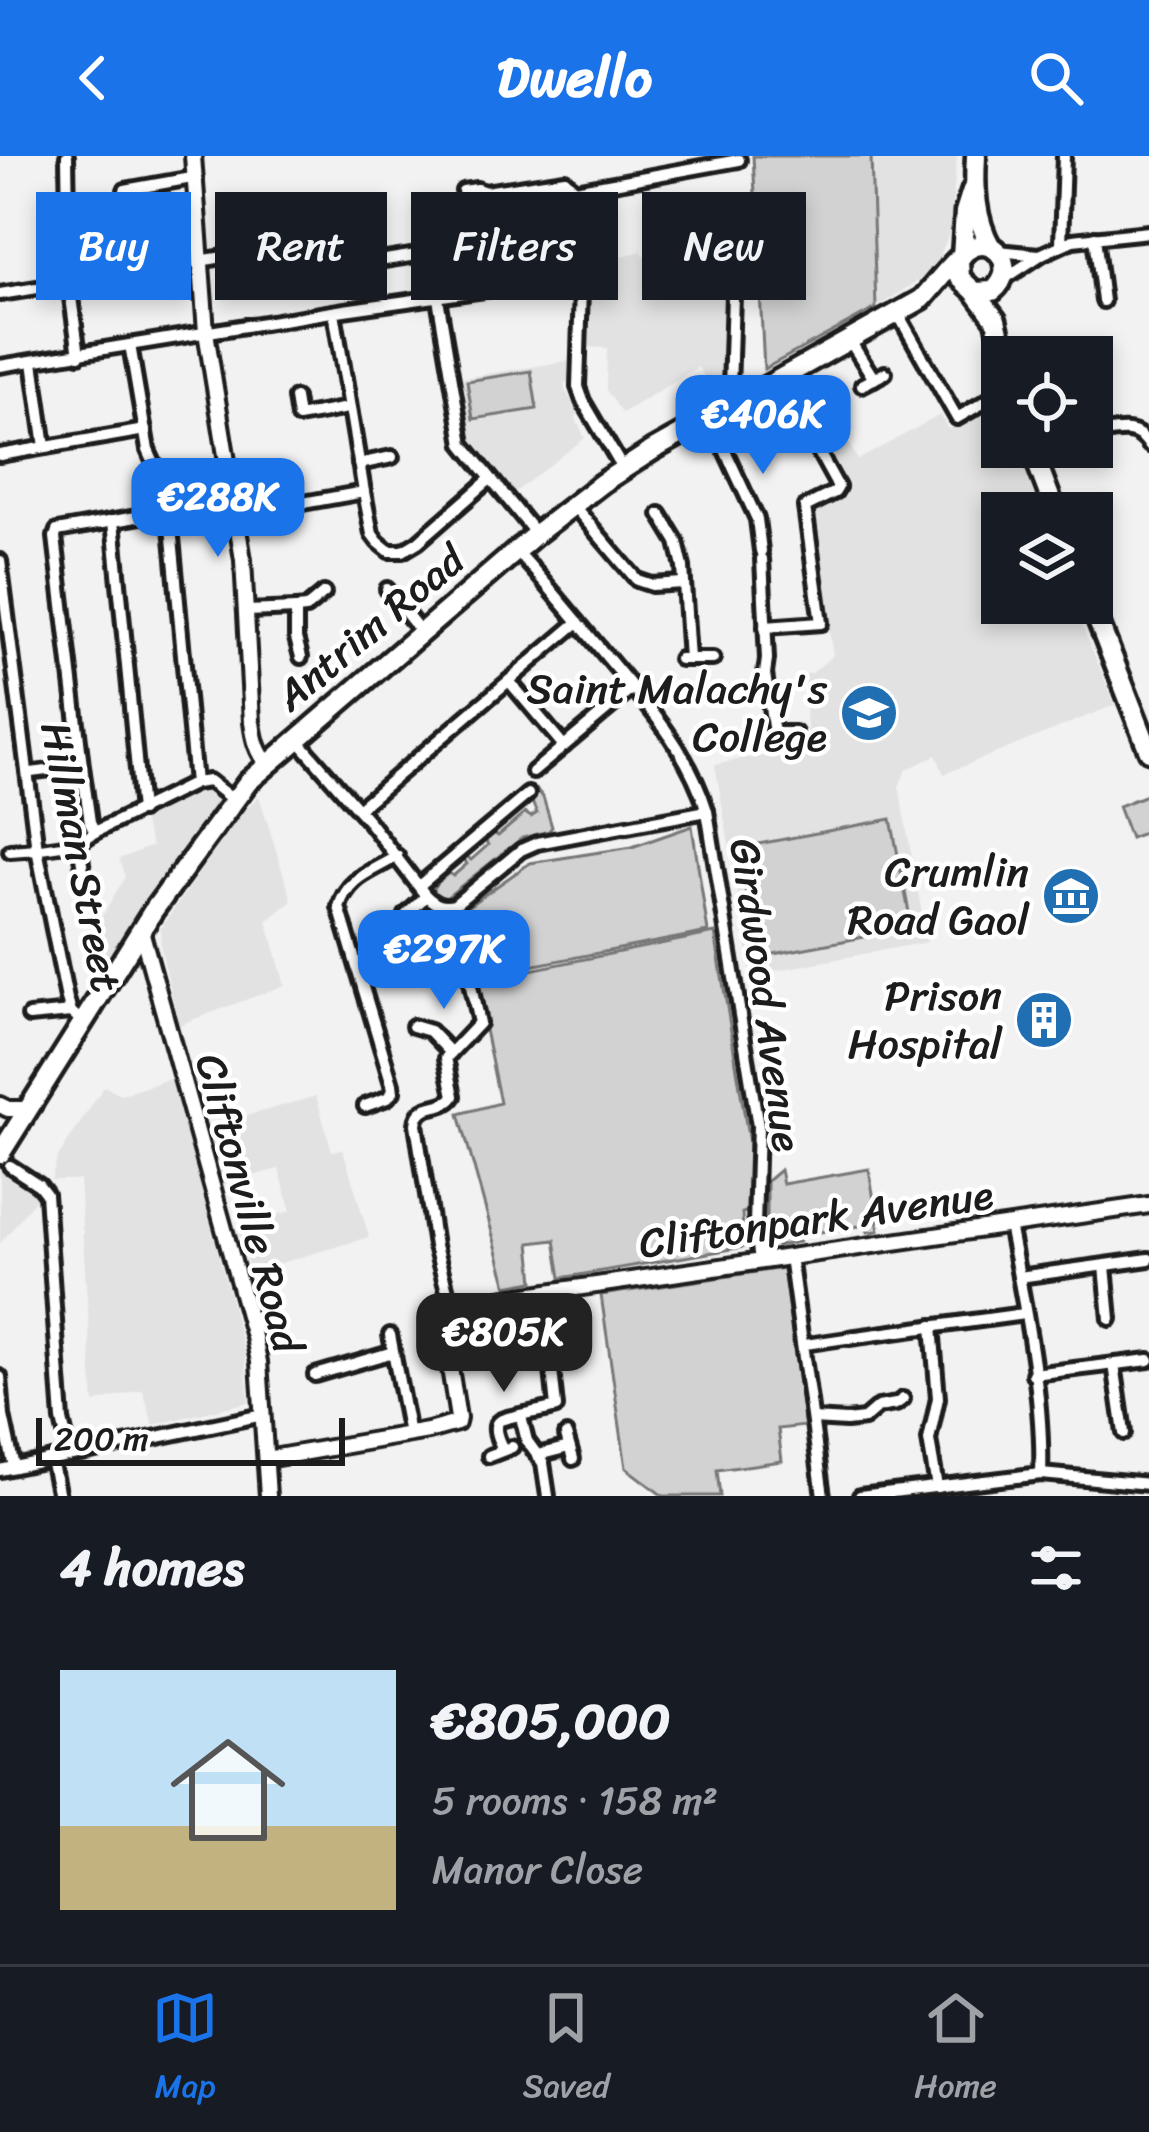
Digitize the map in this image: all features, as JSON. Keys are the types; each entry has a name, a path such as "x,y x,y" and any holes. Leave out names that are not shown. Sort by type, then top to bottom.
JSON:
{"main road":[{"path":"976,156 979,223 1006,264 996,320"},
{"path":"974,181 965,212 960,278 996,320 1000,336"},
{"path":"961,258 975,246 994,249"},
{"name":"Antrim Road","path":"5,1160 77,1016 233,800 268,764 573,505 623,469 922,299 961,258"},
{"path":"972,290 987,292 1003,281"},
{"name":"Antrim Road","path":"922,299 972,290"},
{"path":"1099,624 1149,751"}],"street":[{"path":"67,156 68,192"},
{"path":"193,156 206,332 237,512 254,741 268,764"},
{"path":"1061,244 1064,156"},
{"path":"463,191 565,180 575,190 740,160"},
{"path":"125,190 193,178"},
{"path":"1003,281 1061,244 1149,232"},
{"path":"1095,236 1103,301"},
{"path":"199,261 340,238 379,261 411,256"},
{"path":"994,249 1042,254"},
{"path":"0,294 36,290"},
{"path":"72,300 79,355"},
{"path":"0,366 423,300"},
{"path":"438,300 463,444 536,534"},
{"path":"579,300 579,393 623,469"},
{"path":"733,300 730,389 736,404"},
{"path":"334,312 372,534 389,551 403,551 490,480"},
{"path":"898,314 957,418 981,404"},
{"path":"850,341 874,379"},
{"path":"130,345 148,450 168,495 195,783"},
{"path":"33,362 45,447"},
{"path":"765,627 821,623 805,507 838,487 778,380"},
{"path":"295,398 298,417 348,408"},
{"path":"710,418 758,519 770,737 795,733"},
{"path":"0,455 145,430"},
{"path":"1113,432 1142,434 1149,446"},
{"path":"358,464 392,457"},
{"path":"237,512 364,492"},
{"path":"573,505 637,580 652,585 682,583"},
{"path":"94,832 55,537 57,531 170,511"},
{"path":"660,514 677,542 683,567 684,659 713,659"},
{"path":"113,520 140,811"},
{"name":"Girdwood Avenue","path":"517,551 633,688 681,749 697,778 707,811 758,1126 755,1225 760,1260"},
{"name":"Hillman Street","path":"0,561 37,849 77,1016"},
{"path":"387,589 421,632"},
{"path":"247,611 306,608 324,592"},
{"path":"296,609 301,657"},
{"path":"358,809 578,622"},
{"path":"509,681 564,746"},
{"path":"532,772 633,688"},
{"path":"296,738 423,890 446,907 537,843 707,811"},
{"path":"28,773 82,766"},
{"path":"10,851 79,843 195,783 209,781 233,800"},
{"path":"385,950 393,946 423,890 528,794"},
{"path":"79,843 88,881"},
{"path":"365,1106 387,1098 393,1092 392,1084 340,908 355,878 397,856"},
{"name":"Cliftonville Road","path":"141,930 260,1362 268,1496"},
{"path":"266,1459 452,1426 458,1418 442,1318 451,1306 435,1246 416,1124 424,1108 452,1100 446,1058 479,1023 466,964 453,972"},
{"path":"29,1016 77,1016"},
{"path":"420,1032 430,1031 451,1053"},
{"path":"0,1106 27,1109"},
{"path":"5,1160 46,1194 62,1420 70,1455"},
{"name":"Cliftonpark Avenue","path":"451,1306 1149,1205"},
{"path":"1009,1225 1033,1374 1041,1474"},
{"path":"790,1256 823,1496"},
{"path":"1019,1277 1149,1259"},
{"path":"1105,1266 1110,1319"},
{"path":"802,1345 1024,1314"},
{"path":"932,1326 938,1398 929,1440 937,1486"},
{"path":"489,1456 508,1449 495,1429 502,1419 556,1406 548,1334"},
{"path":"389,1335 410,1434"},
{"path":"550,1348 568,1344"},
{"path":"315,1375 393,1352"},
{"path":"1033,1374 1149,1360"},
{"path":"1114,1364 1124,1433"},
{"path":"0,1377 14,1467"},
{"path":"813,1419 864,1419 878,1407 903,1399"},
{"path":"0,1470 262,1415"},
{"path":"521,1417 527,1441 538,1455 548,1496"},
{"path":"538,1455 569,1447"},
{"path":"51,1459 59,1496"},
{"path":"862,1496 1041,1474 1149,1484"},
{"path":"1082,1496 1084,1480"}],"shaded area":[{"path":"753,156 871,156 876,308 764,369 760,300 806,300 806,192 755,192"},
{"path":"871,156 957,156 950,232 933,271 876,308"},
{"path":"642,251 642,300 723,300 724,393 718,397 698,367 622,413 606,390 607,348 584,347 587,300 618,300 618,257"},
{"path":"568,361 565,390 585,438 510,496 475,454 461,378"},
{"path":"531,371 537,409 473,419 467,381"},
{"name":"Saint Malachy's College","path":"811,377 858,460 940,415 948,429 981,416 981,468 1024,468 1033,492 981,492 981,624 1082,624 1115,705 944,774 936,755 906,770 899,786 927,942 752,975 715,765 810,751 801,675 812,673 833,655 812,510 849,492 791,388"},
{"path":"204,786 219,801 97,971 89,923 101,918 125,877 119,859 152,846 141,816"},
{"path":"537,790 552,827 549,831 522,838 446,898 433,891 436,883 467,864 467,856 471,860 488,845 485,840 494,833 498,836 525,813 531,817 537,813 532,802"},
{"path":"1146,795 1149,831 1130,838 1118,806"},
{"path":"259,796 292,901 267,921 285,985 179,1025 160,929 238,817"},
{"path":"891,819 912,928 758,957 737,848"},
{"path":"692,826 708,932 499,972 478,953 467,907 530,863 632,847"},
{"path":"715,933 749,1143 749,1211 742,1213 744,1247 561,1278 555,1240 530,1243 534,1281 507,1286 459,1114 500,1103 475,981"},
{"path":"172,1078 245,1354 249,1402 153,1425 143,1390 94,1403 79,1180 51,1180 57,1159 104,1086 121,1095"},
{"path":"316,1096 332,1151 343,1149 369,1237 250,1272 237,1227 291,1211 279,1169 222,1184 205,1128"},
{"path":"0,1134 38,1196 0,1244"},
{"path":"869,1169 879,1231 868,1232 866,1225 800,1235 799,1242 771,1243 767,1181 780,1170 783,1184"},
{"path":"783,1268 805,1426 778,1429 782,1461 717,1470 720,1496 663,1496 626,1468 601,1295"}],"place":[{"name":"Saint Malachy's College","path":"869,713"},
{"name":"Crumlin Road Gaol","path":"1071,896"},
{"name":"Prison Hospital","path":"1044,1020"}]}
